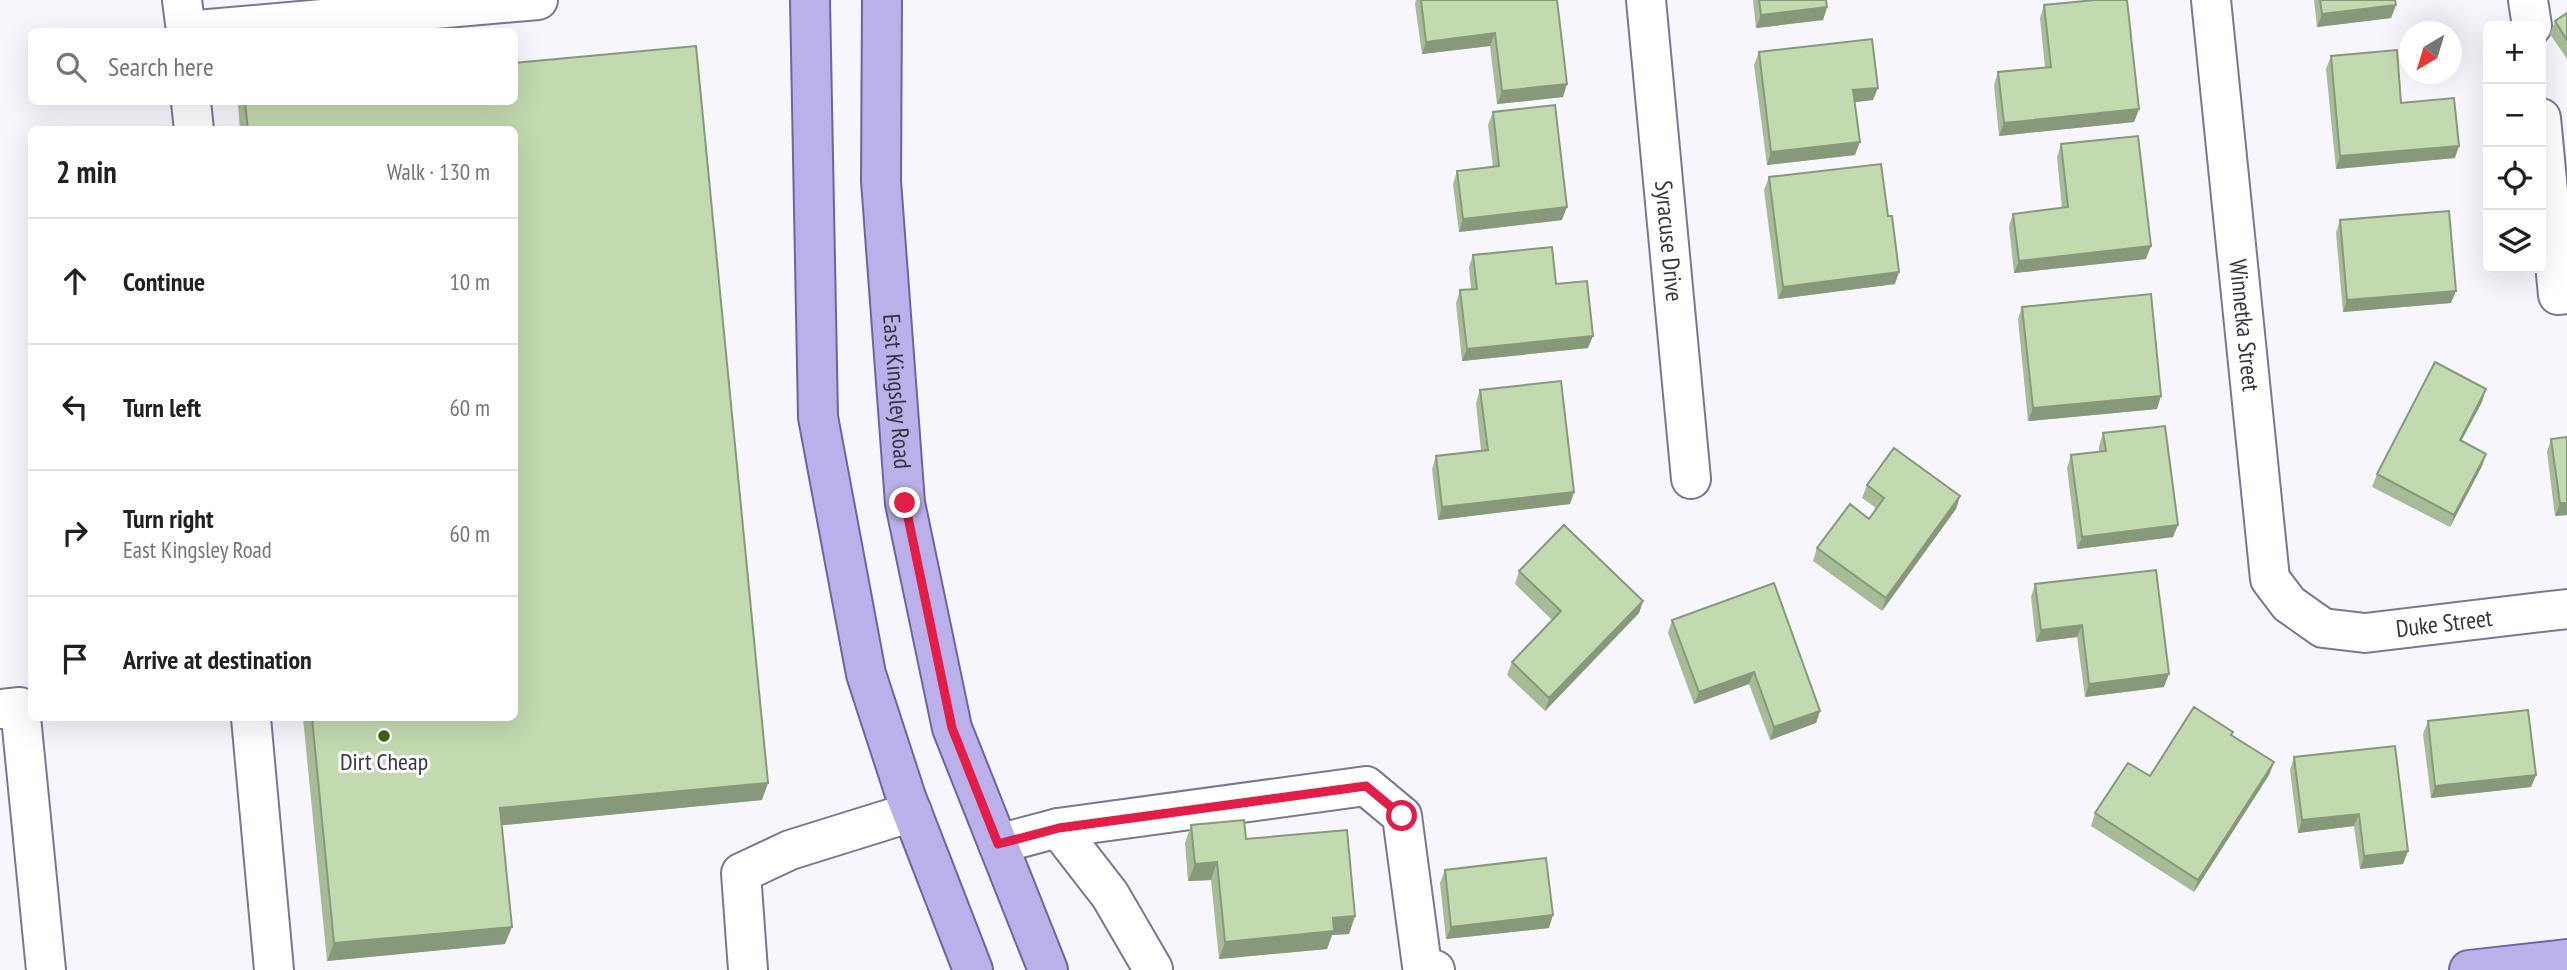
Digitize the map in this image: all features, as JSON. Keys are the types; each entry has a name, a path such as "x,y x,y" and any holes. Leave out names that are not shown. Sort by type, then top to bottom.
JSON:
{"main road":[{"path":"810,0 818,417 866,674 912,812 973,970"},
{"name":"East Kingsley Road","path":"882,0 881,181 905,503 952,728 1048,970"},
{"path":"2469,970 2567,959"}],"street":[{"path":"182,0 186,28"},
{"path":"216,28 470,3 538,0"},
{"name":"Syracuse Drive","path":"1646,0 1691,479"},
{"name":"Winnetka Street","path":"2211,0 2270,579 2289,604 2323,628"},
{"path":"2528,0 2531,21"},
{"path":"191,105 194,126"},
{"path":"2544,147 2558,295 2567,294"},
{"name":"Duke Street","path":"2323,628 2365,633 2567,609"},
{"path":"0,709 20,707 15,800 46,970"},
{"path":"251,721 274,970"},
{"path":"998,844 1059,828 1366,786 1402,816 1422,966 1435,970"},
{"path":"748,970 741,873 790,850 912,812"},
{"path":"1059,828 1110,895 1153,969"}],"building":[{"path":"1421,0 1557,0 1567,84 1502,91 1495,33 1426,42"},
{"path":"1759,0 1826,0 1827,7 1761,15"},
{"path":"2127,0 2139,109 2004,123 1998,72 2051,67 2044,5"},
{"path":"2320,0 2395,0 2396,5 2322,14"},
{"path":"2567,13 2567,40 2555,21"},
{"path":"1872,39 1878,88 1853,90 1860,142 1771,152 1759,52"},
{"path":"696,46 768,783 500,808 512,927 334,943 312,721 518,721 518,126 248,126 245,105 518,105 518,63"},
{"path":"2397,50 2401,103 2454,98 2459,146 2340,156 2331,56"},
{"path":"1555,105 1567,207 1463,219 1457,171 1499,166 1493,112"},
{"path":"2138,136 2151,246 2019,261 2013,214 2068,207 2061,144"},
{"path":"1881,164 1888,216 1892,216 1899,272 1783,287 1769,177"},
{"path":"2449,211 2456,291 2347,300 2340,220"},
{"path":"1552,247 1556,284 1587,281 1593,336 1467,349 1460,290 1477,289 1473,255"},
{"path":"2151,294 2161,396 2033,408 2022,307"},
{"path":"2435,362 2486,389 2460,440 2486,454 2454,515 2377,474"},
{"path":"1561,381 1574,492 1442,507 1436,456 1488,450 1480,390"},
{"path":"2165,426 2178,525 2082,537 2071,455 2106,451 2103,433"},
{"path":"2567,437 2567,503 2560,503 2551,439"},
{"path":"1894,448 1960,496 1886,598 1817,548 1850,504 1869,519 1884,498 1867,485"},
{"path":"1564,525 1643,601 1549,698 1512,662 1561,611 1519,571"},
{"path":"2156,570 2169,674 2089,684 2082,625 2041,630 2035,584"},
{"path":"1774,583 1820,711 1774,727 1754,672 1699,692 1672,620"},
{"path":"2194,707 2233,732 2231,735 2274,762 2198,880 2095,813 2128,763 2150,776"},
{"path":"2528,710 2536,775 2435,786 2428,721"},
{"path":"2395,746 2408,851 2364,856 2359,814 2302,820 2294,757"},
{"path":"1244,820 1246,839 1347,830 1355,916 1333,918 1334,931 1225,942 1217,862 1195,864 1191,825"},
{"path":"1546,858 1553,915 1451,927 1445,870"}],"place":[{"name":"Dirt Cheap","path":"384,736"}],"route":[{"path":"905,503 952,728 998,844 1059,828 1366,786 1402,816"}]}
